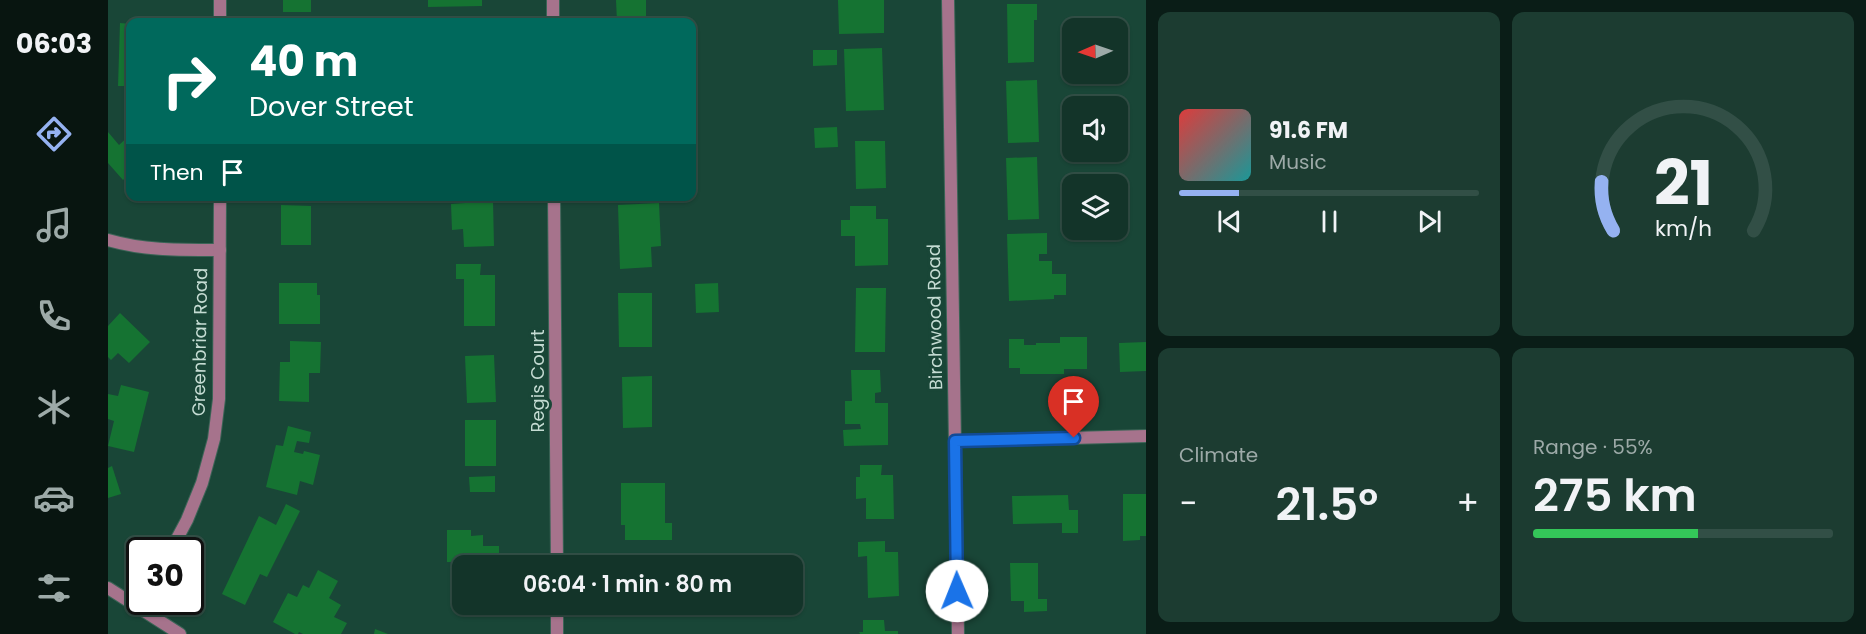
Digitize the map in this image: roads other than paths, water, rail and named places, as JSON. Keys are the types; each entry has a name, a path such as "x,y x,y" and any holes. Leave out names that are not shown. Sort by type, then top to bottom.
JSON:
{"street":[{"path":"220,0 220,18"},
{"path":"553,0 553,18"},
{"name":"Birchwood Road","path":"948,0 958,634"},
{"name":"Greenbriar Road","path":"178,537 202,483 214,439 219,399 220,201"},
{"name":"Regis Court","path":"554,201 557,555"},
{"path":"108,240 134,247 168,250 220,250"},
{"path":"955,441 1146,436"},
{"path":"108,588 126,597"},
{"path":"154,615 180,634"},
{"path":"557,615 557,634"}]}
